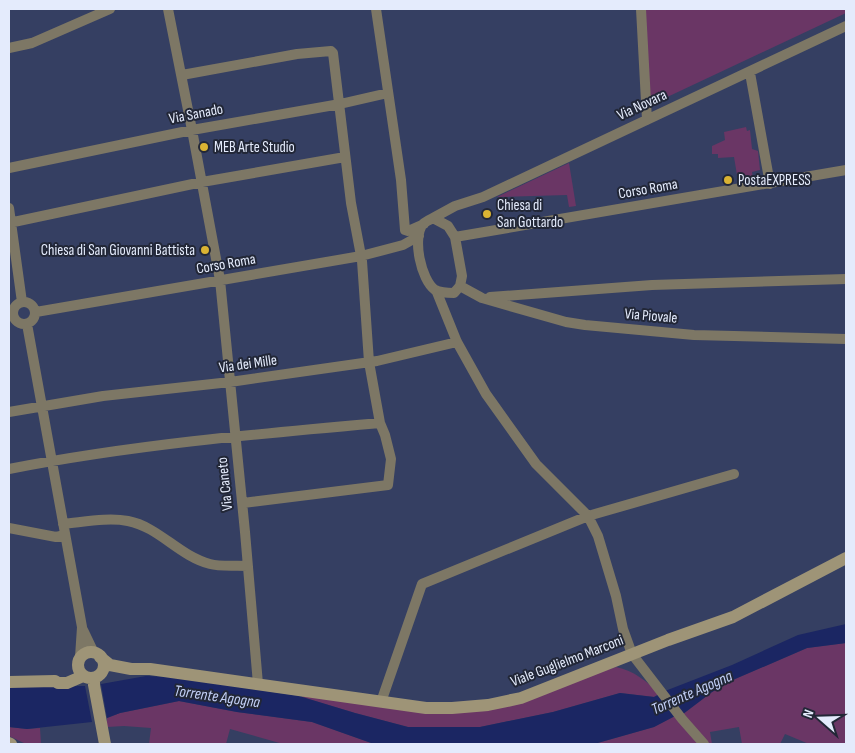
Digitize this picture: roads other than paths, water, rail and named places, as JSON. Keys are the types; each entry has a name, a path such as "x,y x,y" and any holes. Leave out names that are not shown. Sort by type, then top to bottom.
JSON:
{"main road":[{"name":"Viale Guglielmo Marconi","path":"132,669 150,669 426,708 488,705 521,698 733,617 846,558"},
{"path":"105,744 88,672 86,653 97,655 110,665 132,669"},
{"path":"88,672 103,663 97,655"},
{"path":"9,682 55,681 72,672 109,675 126,673 132,669"}],"street":[{"path":"9,48 32,42 110,9"},
{"name":"Via Caneto","path":"168,9 220,280 243,503 258,684"},
{"path":"376,9 401,180 405,230 408,232 424,224"},
{"path":"641,9 647,120"},
{"name":"Via Novara","path":"424,224 449,208 483,197 750,73 846,26"},
{"path":"182,76 297,54 331,51 333,53 351,203 361,256 369,362 380,423 391,458 388,485 243,503"},
{"path":"750,73 770,184"},
{"name":"Via Sanado","path":"9,168 192,130 340,104 388,93"},
{"path":"10,223 202,182 345,157"},
{"name":"Corso Roma","path":"456,237 846,170"},
{"path":"436,290 446,294 454,293 460,286 462,276 456,237 445,221 446,218 483,197"},
{"path":"9,208 22,302"},
{"path":"433,218 448,226"},
{"path":"424,224 419,236 418,251 423,268 429,282 436,290 457,342 486,394 536,464 588,516 598,536 616,596 623,629 632,654 682,720 704,744"},
{"name":"Corso Roma","path":"36,312 361,256 403,246 419,236"},
{"path":"482,298 649,285 846,279"},
{"name":"Via Piovale","path":"460,286 482,298 566,322 585,325 694,335 846,340"},
{"path":"22,302 33,305 36,312 35,318 27,324 20,324 11,317 14,309 22,302"},
{"path":"27,324 82,627 88,672"},
{"name":"Via dei Mille","path":"9,412 41,405 103,396 230,382 369,362 457,342"},
{"path":"9,469 51,461 235,436 380,423"},
{"path":"381,702 422,584 588,516 734,474"},
{"path":"63,524 110,520 128,521 143,526 166,539 181,551 211,565 248,566"},
{"path":"9,528 56,537 65,535"},
{"path":"82,627 97,655"}],"water":[{"name":"Torrente Agogna","path":"846,624 846,643 807,648 735,679 712,692 683,714 676,705 678,703 676,700 672,701 665,691 732,665 798,635"},
{"name":"Torrente Agogna","path":"146,676 171,677 299,696 408,727 480,727 553,712 620,693 654,697 658,695 675,716 654,727 594,744 374,744 312,722 237,712 179,701 120,713 107,718 101,684"},
{"path":"85,686 92,722 27,729 9,727 9,687"}],"place":[{"name":"MEB Arte Studio","path":"204,147"},
{"name":"PostaEXPRESS","path":"728,180"},
{"name":"Chiesa di San Gottardo","path":"487,214"},
{"name":"Chiesa di San Giovanni Battista","path":"205,250"}]}
